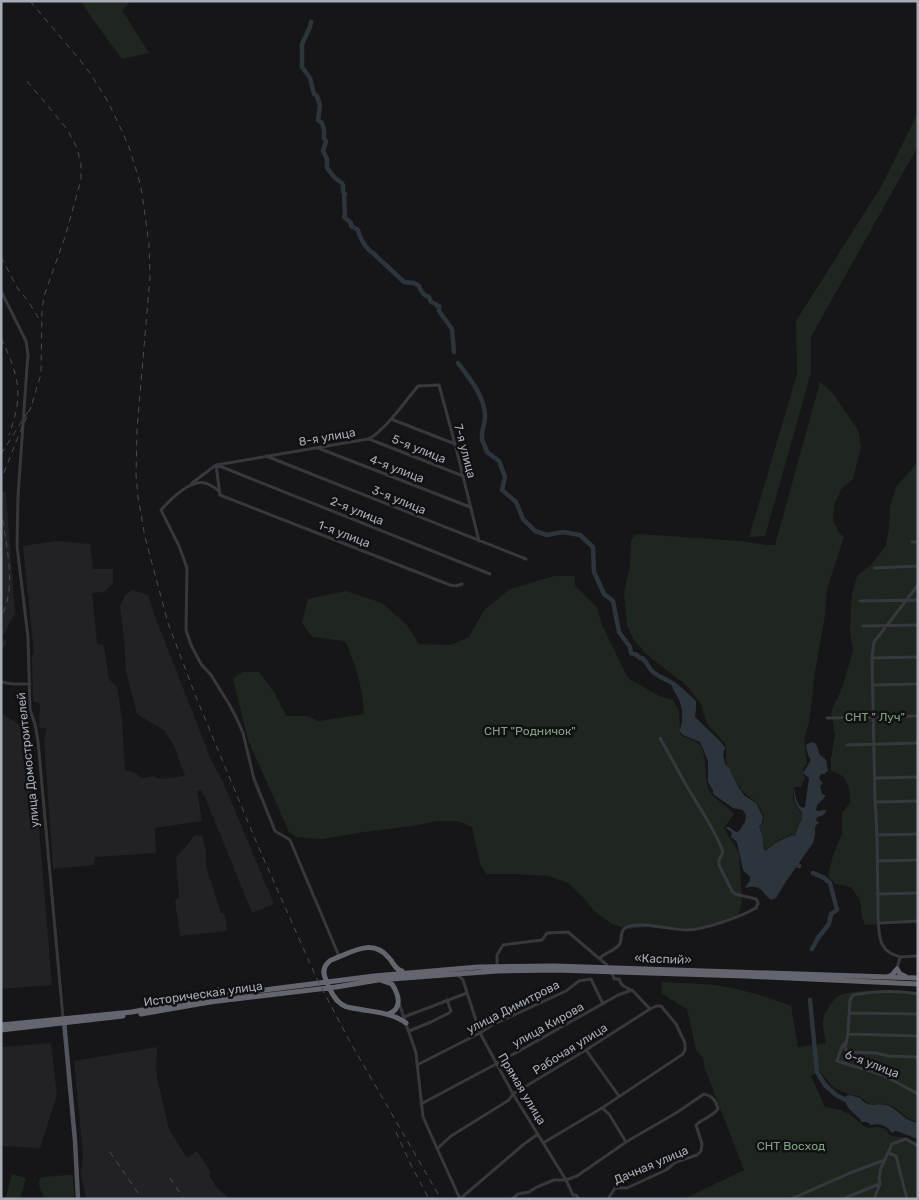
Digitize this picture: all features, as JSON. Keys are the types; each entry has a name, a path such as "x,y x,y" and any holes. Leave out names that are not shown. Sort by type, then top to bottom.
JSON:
{"highway":[{"path":"406,1023 400,1018 386,1014 348,1008 341,1005 324,977 324,972 327,963 369,946 382,951 398,970 408,975"},
{"path":"376,978 389,971 392,962"},
{"name":"«Каспий»","path":"408,975 497,966 555,966 918,978"},
{"name":"«Каспий»","path":"408,975 609,968 918,984"},
{"path":"887,977 892,975 897,969 900,974 907,978"},
{"path":"386,1014 392,1013 397,1008 399,1002 396,985 408,975"},
{"name":"Историческая улица","path":"1,1025 133,1015 304,988 408,975"},
{"path":"376,978 392,984 397,993"},
{"name":"Историческая улица","path":"1,1030 132,1012 209,997 304,988"}],"main road":[{"path":"64,1021 75,1141 78,1199"}],"street":[{"name":"улица Домостроителей","path":"1,291 28,347 18,496 17,546 28,637 30,710 38,742 64,1021"},
{"name":"7-я улица","path":"418,386 439,385 480,541"},
{"name":"8-я улица","path":"216,465 374,437 418,386"},
{"path":"390,419 455,444"},
{"name":"5-я улица","path":"368,438 463,476"},
{"name":"4-я улица","path":"317,448 471,507"},
{"name":"3-я улица","path":"266,456 526,559"},
{"path":"220,493 216,465 168,502 161,510 187,568 186,630 201,664 211,675 236,717 245,740 254,779 275,831 290,840 339,957"},
{"name":"2-я улица","path":"216,465 490,574"},
{"name":"1-я улица","path":"191,484 206,483 220,493 450,585 462,584"},
{"path":"912,542 918,542"},
{"path":"876,568 918,566"},
{"path":"918,585 874,642 872,658 878,919 880,936 888,953 900,956 918,956"},
{"path":"860,601 918,600"},
{"path":"863,626 918,625"},
{"path":"872,658 918,657"},
{"path":"1,682 30,684"},
{"path":"873,684 918,684"},
{"path":"827,718 918,716"},
{"path":"600,958 618,947 624,928 641,925 686,930 712,926 756,908 758,903 756,898 735,894 732,891 719,865 723,852 720,844 660,738"},
{"path":"847,745 918,743"},
{"path":"875,778 918,776"},
{"path":"875,802 918,801"},
{"path":"876,835 918,834"},
{"path":"877,860 918,860"},
{"path":"878,894 918,893"},
{"path":"879,923 918,921"},
{"path":"497,966 497,955 503,945 542,940 547,933 568,932 600,958 609,968 614,978 619,979 622,985 632,990 650,1009 660,1006 676,1024 685,1044 683,1054 676,1060 602,1108 543,1143"},
{"path":"897,969 900,956"},
{"path":"457,974 463,980 468,973"},
{"name":"улица Димитрова","path":"418,1065 492,1025 566,991 579,981 591,979 603,1004"},
{"name":"Прямая улица","path":"463,980 480,1033 496,1064 566,1180 573,1195 576,1195 579,1199"},
{"path":"895,983 904,992"},
{"name":"улица Кирова","path":"421,1104 618,995 632,990"},
{"path":"918,994 882,991 853,995 850,1000 848,1034 845,1048 848,1052 918,1057"},
{"path":"404,1016 467,993"},
{"path":"409,1031 449,1013 451,1011 446,1000"},
{"path":"399,1002 416,1053 423,1117 460,1199 538,1134"},
{"name":"Рабочая улица","path":"437,1149 451,1136 510,1100 513,1094 650,1009"},
{"path":"849,1013 918,1014"},
{"path":"848,1034 918,1036"},
{"name":"6-я улица","path":"846,1042 842,1046 837,1061 883,1075 918,1094"},
{"path":"586,1050 619,1096"},
{"name":"Дачная улица","path":"608,1199 615,1188 627,1188 666,1170 676,1162 697,1155 702,1144 696,1126 718,1110 716,1102 713,1097 704,1094 676,1113 626,1142"},
{"path":"512,1199 518,1194 529,1192 537,1186 554,1180 566,1180 577,1176 626,1142 609,1114 602,1108"},
{"path":"874,1199 880,1184 881,1168 892,1144 906,1139 918,1146"},
{"path":"888,1153 896,1156 907,1199"},
{"path":"791,1199 885,1160"},
{"path":"843,1199 880,1184"}],"shaded area":[{"path":"1,491 6,492 15,613 2,638 7,642 1,653"},
{"path":"56,541 90,544 93,569 113,569 113,583 104,592 92,593 97,643 104,646 109,679 117,687 122,719 125,771 130,771 143,778 153,776 159,779 185,776 174,746 165,731 137,714 126,672 120,607 125,595 132,590 148,595 210,757 223,782 274,904 252,913 201,790 197,791 202,821 155,828 156,853 95,857 94,865 53,869 44,739 47,729 39,727 40,704 33,701 32,656 34,653 23,546"},
{"path":"672,686 681,687 696,701 695,717 721,742 725,748 723,755 725,764 745,796 756,803 763,817 762,823 759,826 765,851 777,842 792,835 795,836 799,823 802,821 802,812 795,802 794,789 799,805 803,808 805,807 809,778 803,773 811,760 808,755 807,744 812,742 816,744 819,754 826,760 828,771 821,774 819,778 823,784 820,785 822,794 826,796 817,805 816,810 826,810 826,812 822,816 817,817 816,820 819,823 815,828 813,843 776,898 771,900 761,889 755,887 745,888 750,877 743,870 737,842 731,837 732,833 725,827 729,827 736,832 739,831 745,822 746,816 743,810 733,808 713,794 713,790 708,782 708,761 700,742 683,735 679,731 682,724 682,710 680,701"},
{"path":"1,713 31,732 52,985 1,989"},
{"path":"194,835 202,836 206,850 206,866 221,913 225,914 227,931 180,936 175,901 179,897 176,857"},
{"path":"51,1043 57,1095 40,1148 1,1146 1,1047"},
{"path":"157,1047 157,1078 169,1129 187,1158 197,1151 211,1173 209,1175 217,1188 230,1199 87,1199 81,1177 83,1154 74,1061"},
{"path":"846,1096 860,1098 870,1105 886,1105 913,1122 918,1123 918,1139 896,1131 892,1133 883,1125 871,1125 867,1122 861,1122 847,1106 845,1100"}],"green space":[{"path":"81,1 131,1 122,10 149,53 122,59"},
{"path":"918,113 918,146 811,337 811,373 765,536 749,537 797,374 796,321 882,185"},
{"path":"820,382 832,392 858,430 861,446 853,479 841,489 834,506 833,520 844,537 827,589 809,723 804,739 807,763 803,769 805,778 801,787 794,787 793,791 794,802 802,814 802,821 798,823 795,835 792,834 777,841 766,850 759,826 763,823 764,816 757,803 741,790 726,763 724,742 707,724 701,704 686,685 646,654 634,640 627,625 624,593 630,566 631,540 635,535 741,541 775,545"},
{"name":"СНТ \" Луч\"","path":"918,462 918,923 865,925 862,918 860,900 851,887 835,884 828,876 833,855 842,834 842,813 850,803 849,788 844,777 831,770 835,736 831,712 842,688 853,651 850,631 852,593 857,576 872,564 886,545 890,507 896,487"},
{"name":"СНТ \"Родничок\"","path":"554,576 575,576 575,586 597,607 602,625 628,678 659,696 673,700 679,710 680,734 700,745 703,751 710,792 734,814 724,828 739,853 742,903 737,918 686,931 648,927 627,929 612,924 594,911 568,883 549,876 486,874 480,864 472,827 458,821 437,821 322,839 297,837 289,832 248,740 233,678 243,672 259,672 273,690 286,716 307,716 319,721 364,714 358,677 345,641 312,637 302,623 308,599 346,591 382,603 407,625 419,644 451,645 469,637 484,610 510,589"},
{"name":"СНТ Восход","path":"661,982 727,987 791,1006 798,1047 826,1043 823,1026 824,1017 837,997 843,994 876,990 918,992 918,1122 909,1119 889,1105 871,1105 859,1096 850,1095 833,1087 820,1071 811,1076 825,1107 841,1110 849,1114 867,1128 878,1127 886,1129 889,1135 906,1137 918,1143 918,1199 878,1199 877,1196 876,1199 684,1199 744,1170 705,1069 703,1058 696,1050 687,1009 662,994"},
{"path":"12,1174 26,1178 20,1199 5,1199"},
{"path":"73,1175 74,1199 45,1199 39,1185 41,1177"}],"waterway":[{"path":"311,22 302,44 302,67 310,78 314,94 317,96 320,106 318,120 322,123 324,130 326,141 323,151 327,159 327,168 343,186 345,194 344,217 351,223 351,226 358,230 364,243 373,253 404,282 414,283 419,286 422,293 429,297 431,302 439,306 439,311 452,329 454,352"},
{"path":"458,363 475,387 482,401 485,418 482,440 487,452 499,461 505,477 502,490 516,502 523,519 535,531 547,535 563,532 580,535 593,547 594,572 604,594 613,601 619,632 630,647 631,653 642,658 655,674 677,686 680,690"},
{"path":"792,862 799,866"},
{"path":"812,949 829,924 831,914 837,910 830,883 813,873"},
{"path":"810,1000 817,1072 825,1085 836,1095 850,1102"}],"railway":[{"path":"30,1 80,60 107,100 129,147 142,193 149,244 150,277 137,429 136,475 145,537 168,623 196,697 258,846 316,977 349,1040 441,1199"},
{"path":"27,81 67,129 77,148 81,164 81,180 65,237 44,296 41,374 31,407"},
{"path":"1,257 18,289 41,322"},
{"path":"1,338 12,363 18,396 17,408 9,435"},
{"path":"1,454 31,407 1,480"},
{"path":"1,509 10,578 9,592 1,617"},
{"path":"396,1132 429,1199"},
{"path":"110,1152 142,1199"},
{"path":"170,1178 184,1199"}]}
